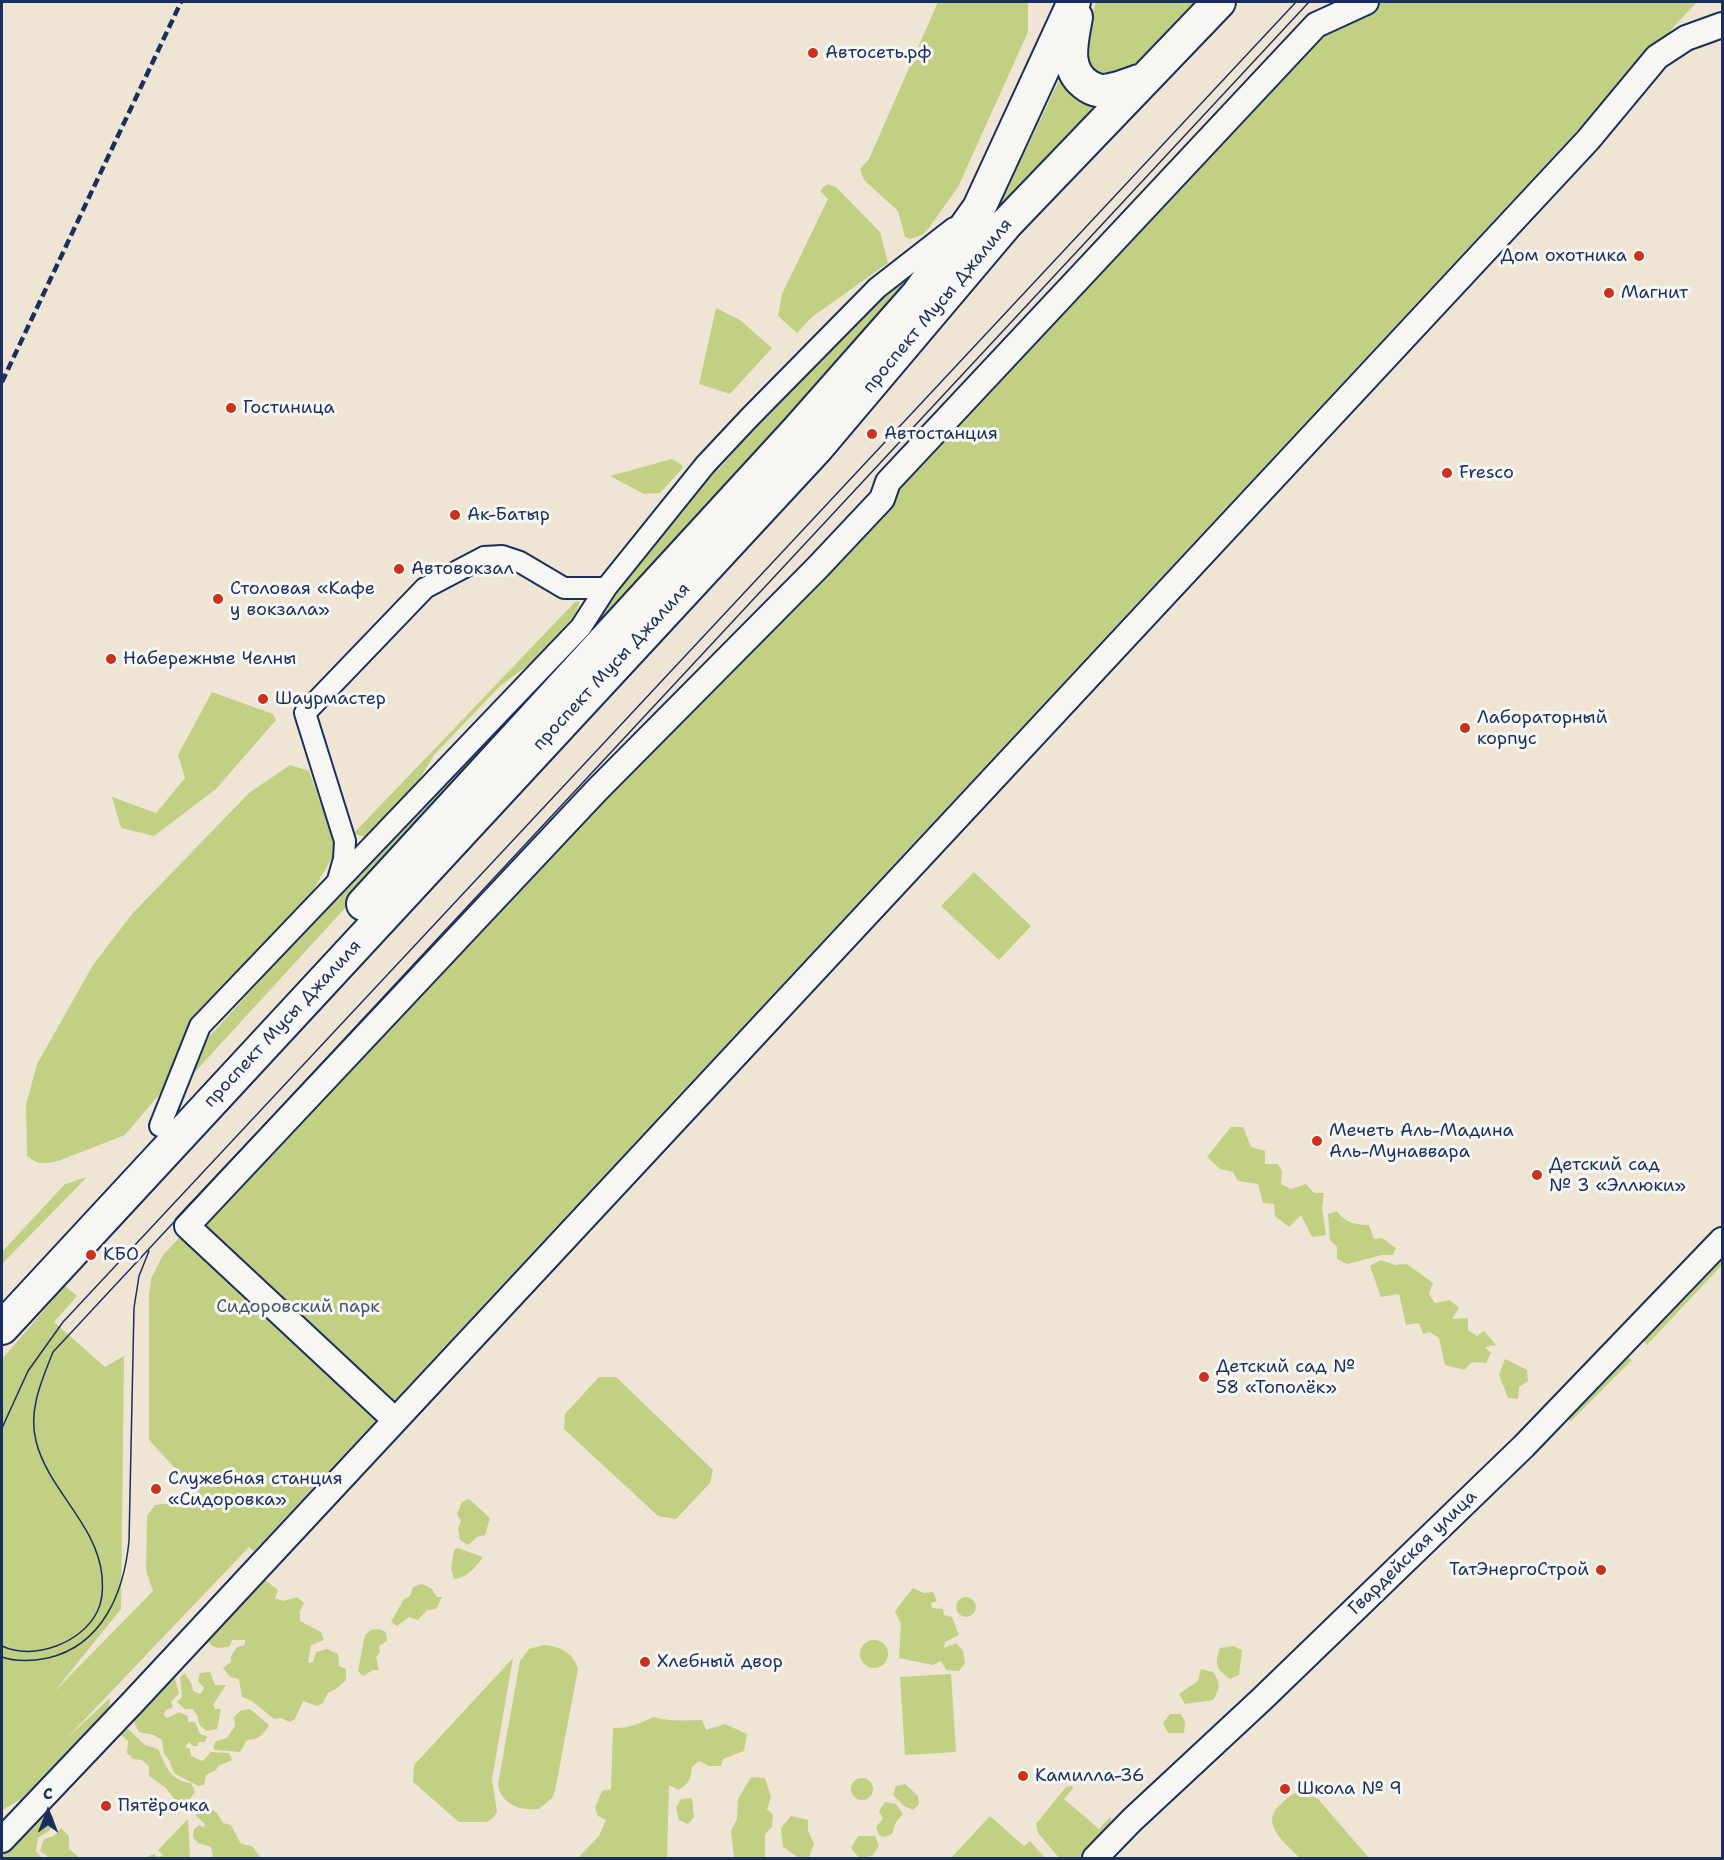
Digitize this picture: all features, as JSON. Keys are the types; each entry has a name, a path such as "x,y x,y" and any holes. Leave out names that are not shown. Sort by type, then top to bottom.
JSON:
{"main road":[{"path":"1076,2 1071,54 1073,70 1080,80 1094,89 1109,91 1142,80"},
{"name":"проспект Мусы Джалиля","path":"2,1298 859,362 918,294 979,208 1076,2"},
{"name":"проспект Мусы Джалиля","path":"2,1328 817,448 1007,222 1219,2"}],"street":[{"path":"396,1420 187,1226 596,791 818,567 882,499 888,482 896,473 1316,25 1366,2"},
{"path":"2,1840 1588,140 1657,57 1686,38 1717,23"},
{"path":"160,1126 200,1026 581,627 606,588 705,465 877,288 979,208"},
{"path":"338,881 344,859 345,841 305,713 424,588 484,557 502,556 520,562 564,588 606,588"},
{"name":"Гвардейская улица","path":"1095,1858 1524,1446 1722,1240"}],"green space":[{"path":"938,2 1028,2 1028,32 958,187 928,229 922,235 910,239 905,237 898,211 864,180 860,169 869,159"},
{"path":"1096,2 1197,2 1130,75 1108,80 1088,69 1084,41"},
{"name":"Сидоровский парк","path":"1346,2 1697,2 254,1551 249,1547 66,1739 110,1698 109,1710 23,1798 2,1810 2,1359 65,1286 77,1296 54,1322 105,1367 124,1356 121,1609 54,1692 153,1591 146,1571 147,1516 155,1505 204,1499 149,1440 149,1296 151,1279 163,1255"},
{"path":"1062,74 1074,97 1090,107 1097,108 995,215"},
{"path":"828,184 836,187 880,232 888,263 812,317 797,333 778,316 782,294 828,199 821,192 822,188"},
{"path":"908,277 889,303 663,561 193,1074 209,1037 611,590 706,476 719,469 754,428 879,295"},
{"path":"716,308 740,320 772,348 730,394 699,384"},
{"path":"672,459 682,465 682,469 660,493 644,494 610,476"},
{"path":"576,601 580,602 575,615 531,663 500,686 434,755 417,783 366,837 353,834"},
{"path":"212,692 273,714 276,720 216,789 154,836 121,828 112,797 156,813 185,778 178,755"},
{"path":"290,765 309,771 336,845 333,856 313,891 189,1029 168,1084 125,1135 58,1161 42,1163 34,1161 27,1156 26,1105 37,1064 93,965 132,914 249,793"},
{"path":"974,872 1031,926 999,960 941,906"},
{"path":"1231,1127 1243,1127 1251,1147 1265,1151 1265,1164 1278,1164 1282,1171 1281,1184 1291,1189 1306,1184 1314,1193 1324,1193 1322,1208 1326,1235 1312,1237 1301,1215 1289,1227 1275,1216 1274,1204 1263,1203 1258,1184 1238,1181 1233,1172 1220,1169 1207,1157"},
{"path":"87,1177 2,1264 2,1252 65,1184"},
{"path":"1337,1211 1351,1223 1369,1225 1374,1239 1382,1238 1396,1248 1393,1255 1382,1255 1347,1264 1337,1259 1337,1247 1330,1240 1328,1214"},
{"path":"1722,1254 1722,1265 1647,1345 1641,1339"},
{"path":"1381,1260 1395,1265 1407,1264 1433,1283 1429,1294 1435,1303 1450,1300 1459,1308 1452,1319 1468,1318 1468,1330 1477,1336 1484,1331 1496,1345 1485,1347 1491,1353 1486,1363 1472,1362 1464,1370 1445,1365 1439,1338 1430,1332 1423,1334 1419,1323 1406,1325 1399,1294 1381,1297 1370,1266"},
{"path":"1626,1355 1632,1360 1571,1421 1566,1416"},
{"path":"1505,1359 1527,1370 1528,1381 1519,1387 1518,1399 1508,1398 1499,1375"},
{"path":"599,1377 616,1377 713,1470 710,1483 676,1519 658,1516 564,1429 565,1414"},
{"path":"469,1499 490,1518 485,1535 477,1537 468,1545 460,1540 458,1528 461,1521 457,1514 462,1502"},
{"path":"458,1548 483,1557 467,1574 454,1579 451,1568 454,1550"},
{"path":"258,1578 265,1580 278,1590 275,1598 283,1601 297,1597 304,1603 300,1611 300,1621 321,1632 324,1640 311,1645 308,1663 313,1662 316,1652 327,1649 338,1654 339,1666 346,1669 346,1680 328,1693 323,1703 317,1706 303,1701 295,1719 290,1722 281,1718 274,1719 252,1701 242,1697 239,1679 230,1677 223,1668 231,1662 231,1656 237,1647 245,1645 245,1640 232,1640 230,1646 220,1648 212,1646 208,1641 212,1625 232,1614"},
{"path":"422,1584 431,1588 437,1597 442,1597 436,1609 427,1610 418,1620 409,1617 397,1626 391,1622 404,1599 410,1596 413,1587"},
{"path":"913,1588 924,1593 933,1592 937,1601 931,1603 932,1608 943,1609 944,1615 952,1617 959,1635 945,1642 944,1648 956,1643 963,1651 965,1663 959,1671 946,1670 941,1661 933,1665 899,1658 901,1624 895,1611"},
{"path":"962,1597 970,1597 976,1603 976,1611 970,1617 962,1617 956,1611 956,1603"},
{"path":"379,1629 386,1632 387,1641 379,1646 380,1652 376,1657 379,1670 373,1670 363,1676 358,1671 365,1635 371,1630"},
{"path":"874,1640 884,1644 888,1654 884,1664 874,1668 864,1664 860,1654 864,1644"},
{"path":"544,1645 566,1651 578,1669 555,1791 552,1798 539,1809 525,1809 507,1802 498,1784 520,1661 529,1649"},
{"path":"1233,1646 1242,1650 1239,1675 1230,1679 1219,1669 1217,1658 1220,1648"},
{"path":"513,1658 492,1779 497,1812 487,1822 459,1822 413,1782 414,1765"},
{"path":"1201,1669 1213,1672 1219,1686 1217,1693 1213,1700 1185,1704 1179,1694 1198,1681"},
{"path":"210,1672 215,1685 226,1685 213,1705 215,1709 221,1709 217,1729 206,1731 199,1724 193,1709 185,1709 177,1702 182,1697 180,1677 185,1673 193,1691 201,1694 204,1688 198,1681 200,1673"},
{"path":"951,1674 956,1752 905,1755 900,1677"},
{"path":"174,1676 179,1693 171,1702 173,1707 166,1710 164,1715 167,1718 179,1712 188,1716 188,1722 195,1722 200,1734 207,1736 205,1742 198,1742 198,1746 193,1746 189,1742 185,1747 190,1749 191,1756 203,1761 211,1752 229,1753 232,1760 206,1775 204,1785 198,1786 174,1773 164,1754 162,1740 154,1735 139,1732 130,1714 139,1715 143,1709 140,1704 151,1691 160,1694 164,1677"},
{"path":"250,1709 269,1725 265,1732 257,1738 247,1740 240,1752 215,1750 213,1747 216,1741 227,1738 235,1726 234,1717 240,1711"},
{"path":"1170,1714 1181,1714 1185,1722 1184,1733 1168,1733 1163,1723"},
{"path":"654,1717 672,1720 702,1720 706,1730 725,1724 747,1734 744,1751 723,1759 721,1766 709,1766 699,1761 692,1767 690,1778 685,1786 678,1790 669,1785 667,1858 578,1858 599,1836 606,1820 598,1816 595,1808 602,1791 611,1789 613,1728 629,1727"},
{"path":"127,1728 145,1745 158,1749 173,1776 191,1783 195,1792 189,1800 176,1801 166,1788 149,1776 149,1766 142,1760 133,1759 127,1753 128,1741 121,1735"},
{"path":"751,1777 765,1778 771,1797 767,1809 773,1815 772,1827 765,1834 765,1858 734,1858 731,1831 737,1819 738,1799"},
{"path":"862,1778 870,1781 873,1789 870,1797 862,1800 854,1797 851,1789 854,1781"},
{"path":"905,1784 918,1796 919,1804 913,1810 904,1806 893,1795 896,1786"},
{"path":"1066,1787 1074,1787 1064,1799 1099,1829 1110,1817 1111,1823 1103,1839 1083,1858 1059,1858 1038,1833 1036,1824"},
{"path":"1301,1792 1318,1799 1369,1858 1300,1858 1287,1846 1276,1832 1272,1818 1285,1800"},
{"path":"692,1798 694,1817 688,1824 679,1820 676,1808 681,1799"},
{"path":"885,1802 896,1804 903,1814 896,1822 892,1834 884,1837 879,1835 876,1827 883,1819 879,1811"},
{"path":"43,1805 54,1818 50,1830 38,1838 36,1851 42,1858 2,1858 2,1850"},
{"path":"207,1806 217,1813 223,1823 231,1825 241,1844 252,1846 261,1858 213,1858 211,1847 198,1843 193,1837 194,1829 199,1825 204,1828 205,1824 196,1816 196,1807"},
{"path":"791,1816 808,1820 808,1831 814,1844 809,1857 799,1858 783,1847 781,1828"},
{"path":"990,1816 1024,1846 1030,1841 1045,1858 951,1858"},
{"path":"188,1819 190,1858 145,1858 154,1854 157,1857 163,1855 158,1850"},
{"path":"61,1828 69,1836 69,1849 80,1858 50,1858 40,1851 44,1839 54,1836"},
{"path":"858,1836 875,1836 879,1846 872,1856 859,1858 851,1848"}],"tram line":[{"path":"2,1428 28,1371 63,1322 1296,2"},
{"path":"2,1646 14,1650 42,1650 69,1640 90,1623 99,1608 101,1599 102,1576 98,1557 82,1523 42,1459 36,1441 35,1407 53,1352 1309,2"},
{"path":"2,1657 36,1660 67,1651 96,1629 116,1597 129,1541 134,1308 139,1276 149,1251"}],"railway":[{"path":"2,382 181,2"}],"place":[{"name":"Автосеть.рф","path":"813,53"},
{"name":"Дом охотника","path":"1639,256"},
{"name":"Магнит","path":"1609,293"},
{"name":"Гостиница","path":"231,408"},
{"name":"Автостанция","path":"872,434"},
{"name":"Fresco","path":"1447,473"},
{"name":"Ак-Батыр","path":"455,515"},
{"name":"Автовокзал","path":"399,569"},
{"name":"Столовая «Кафе у вокзала»","path":"218,599"},
{"name":"Набережные Челны","path":"111,659"},
{"name":"Шаурмастер","path":"263,699"},
{"name":"Лабораторный корпус","path":"1465,728"},
{"name":"Мечеть Аль-Мадина Аль-Мунаввара","path":"1317,1141"},
{"name":"Детский сад № 3 «Эллюки»","path":"1537,1175"},
{"name":"КБО","path":"91,1255"},
{"name":"Детский сад № 58 «Тополёк»","path":"1204,1377"},
{"name":"Служебная станция «Сидоровка»","path":"156,1489"},
{"name":"ТатЭнергоСтрой","path":"1601,1570"},
{"name":"Хлебный двор","path":"645,1662"},
{"name":"Камилла-36","path":"1023,1776"},
{"name":"Школа № 9","path":"1285,1789"},
{"name":"Пятёрочка","path":"106,1806"}]}
